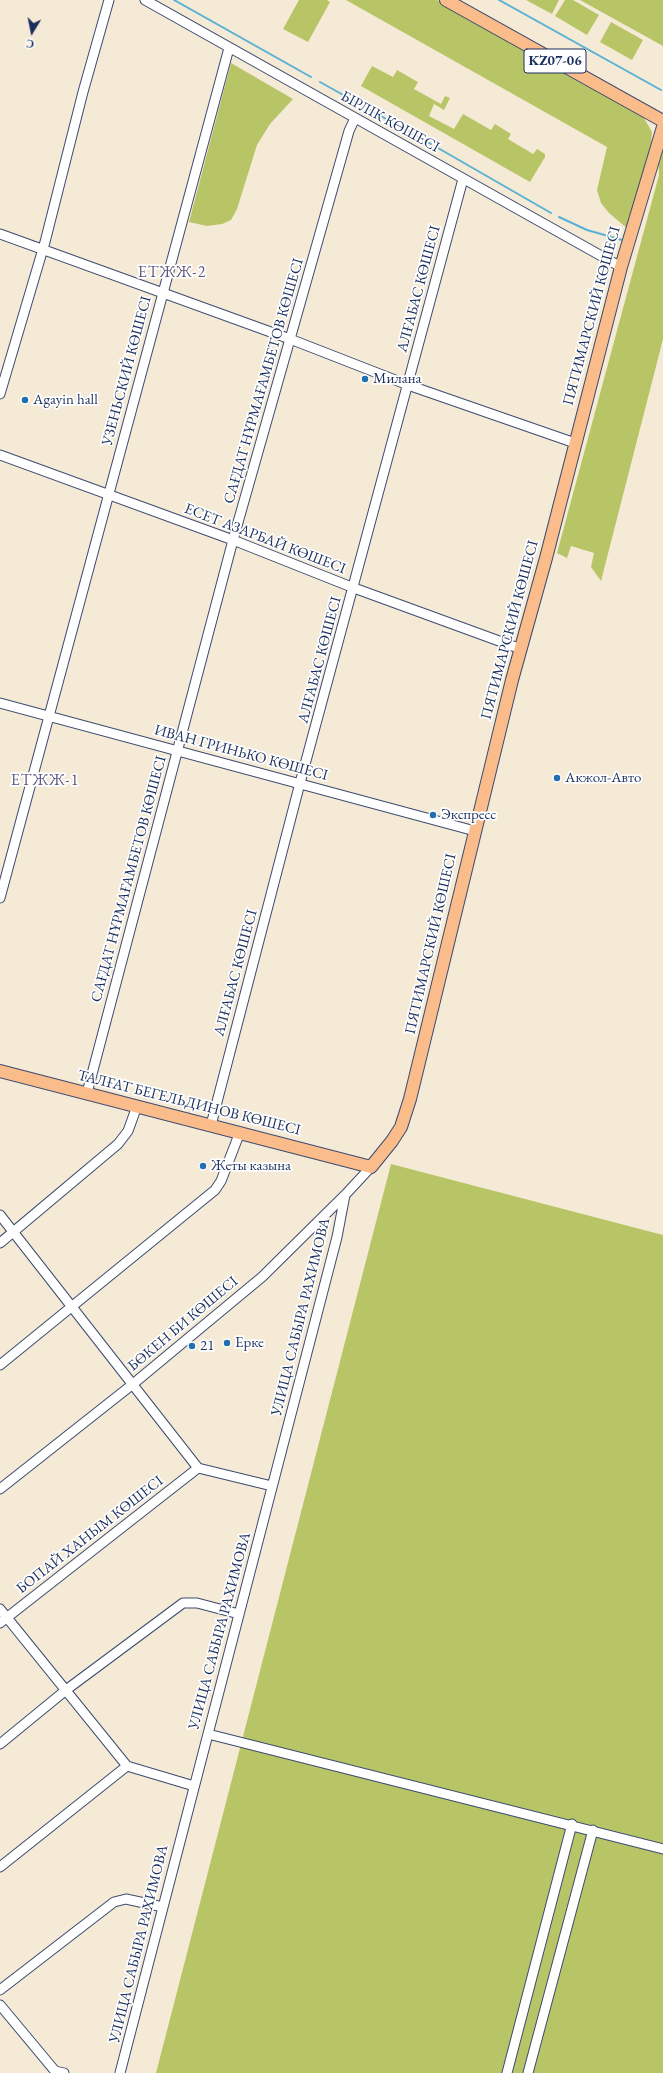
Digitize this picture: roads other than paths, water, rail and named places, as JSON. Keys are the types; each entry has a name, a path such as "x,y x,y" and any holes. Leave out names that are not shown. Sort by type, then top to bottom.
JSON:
{"main road":[{"name":"KZ07-06","path":"446,0 663,121"},
{"name":"KZ07-06","path":"461,0 663,113"},
{"name":"ПЯТИМАРСКИЙ КӨШЕСІ","path":"370,1167 392,1141 401,1127 410,1099 521,649 621,267 663,128"},
{"name":"ТАЛҒАТ БЕГЕЛЬДИНОВ КӨШЕСІ","path":"0,1071 240,1132 370,1167"}],"street":[{"path":"0,394 43,249 83,92 109,0"},
{"name":"БІРЛІК КӨШЕСІ","path":"145,0 621,267"},
{"name":"УЗЕНЬСКИЙ КӨШЕСІ","path":"0,898 107,496 164,293 229,48"},
{"name":"САҒДАТ НҰРМАҒАМБЕТОВ КӨШЕСІ","path":"86,1093 233,540 349,131 355,118"},
{"name":"АЛҒАБАС КӨШЕСІ","path":"211,1125 300,783 354,588 463,178"},
{"path":"0,234 290,339 408,385 575,443"},
{"name":"ЕСЕТ АЗАРБАЙ КӨШЕСІ","path":"0,455 107,496 233,540 354,588 521,649"},
{"name":"ИВАН ГРИНЬКО КӨШЕСІ","path":"0,703 475,831"},
{"path":"0,1243 121,1141 128,1131 136,1106"},
{"path":"0,1365 219,1186 240,1132"},
{"name":"БӨКЕН БИ КӨШЕСІ","path":"0,1489 133,1384 262,1277 345,1195 370,1167"},
{"name":"УЛИЦА САБЫРА РАХИМОВА","path":"120,2073 337,1236 345,1195"},
{"path":"0,1215 198,1468 272,1486"},
{"name":"БОПАЙ ХАНЫМ КӨШЕСІ","path":"4,1621 198,1468"},
{"path":"0,1744 66,1690 183,1603 197,1603 239,1614"},
{"path":"0,1609 4,1621 66,1690 127,1766 194,1786"},
{"path":"208,1734 572,1824 663,1849"},
{"path":"0,1867 127,1766"},
{"path":"507,2073 572,1824"},
{"path":"528,2073 593,1830"},
{"path":"0,1990 114,1902 126,1899 162,1907"},
{"path":"0,2004 57,2072"}],"waterway":[{"path":"174,0 311,77"},
{"path":"499,0 661,90"},
{"path":"320,82 431,144"},
{"path":"438,148 551,213"},
{"path":"559,217 587,230 622,240"}],"place":[{"name":"Милана","path":"365,379"},
{"name":"Agayin hall","path":"25,400"},
{"name":"Акжол-Авто","path":"557,778"},
{"name":"Экспресс","path":"433,815"},
{"name":"Жеты казына","path":"203,1166"},
{"name":"Ерке","path":"227,1343"},
{"name":"21","path":"192,1346"}],"district":[{"name":"ЕТЖЖ-2","path":"172,273"},
{"name":"ЕТЖЖ-1","path":"45,781"}]}
